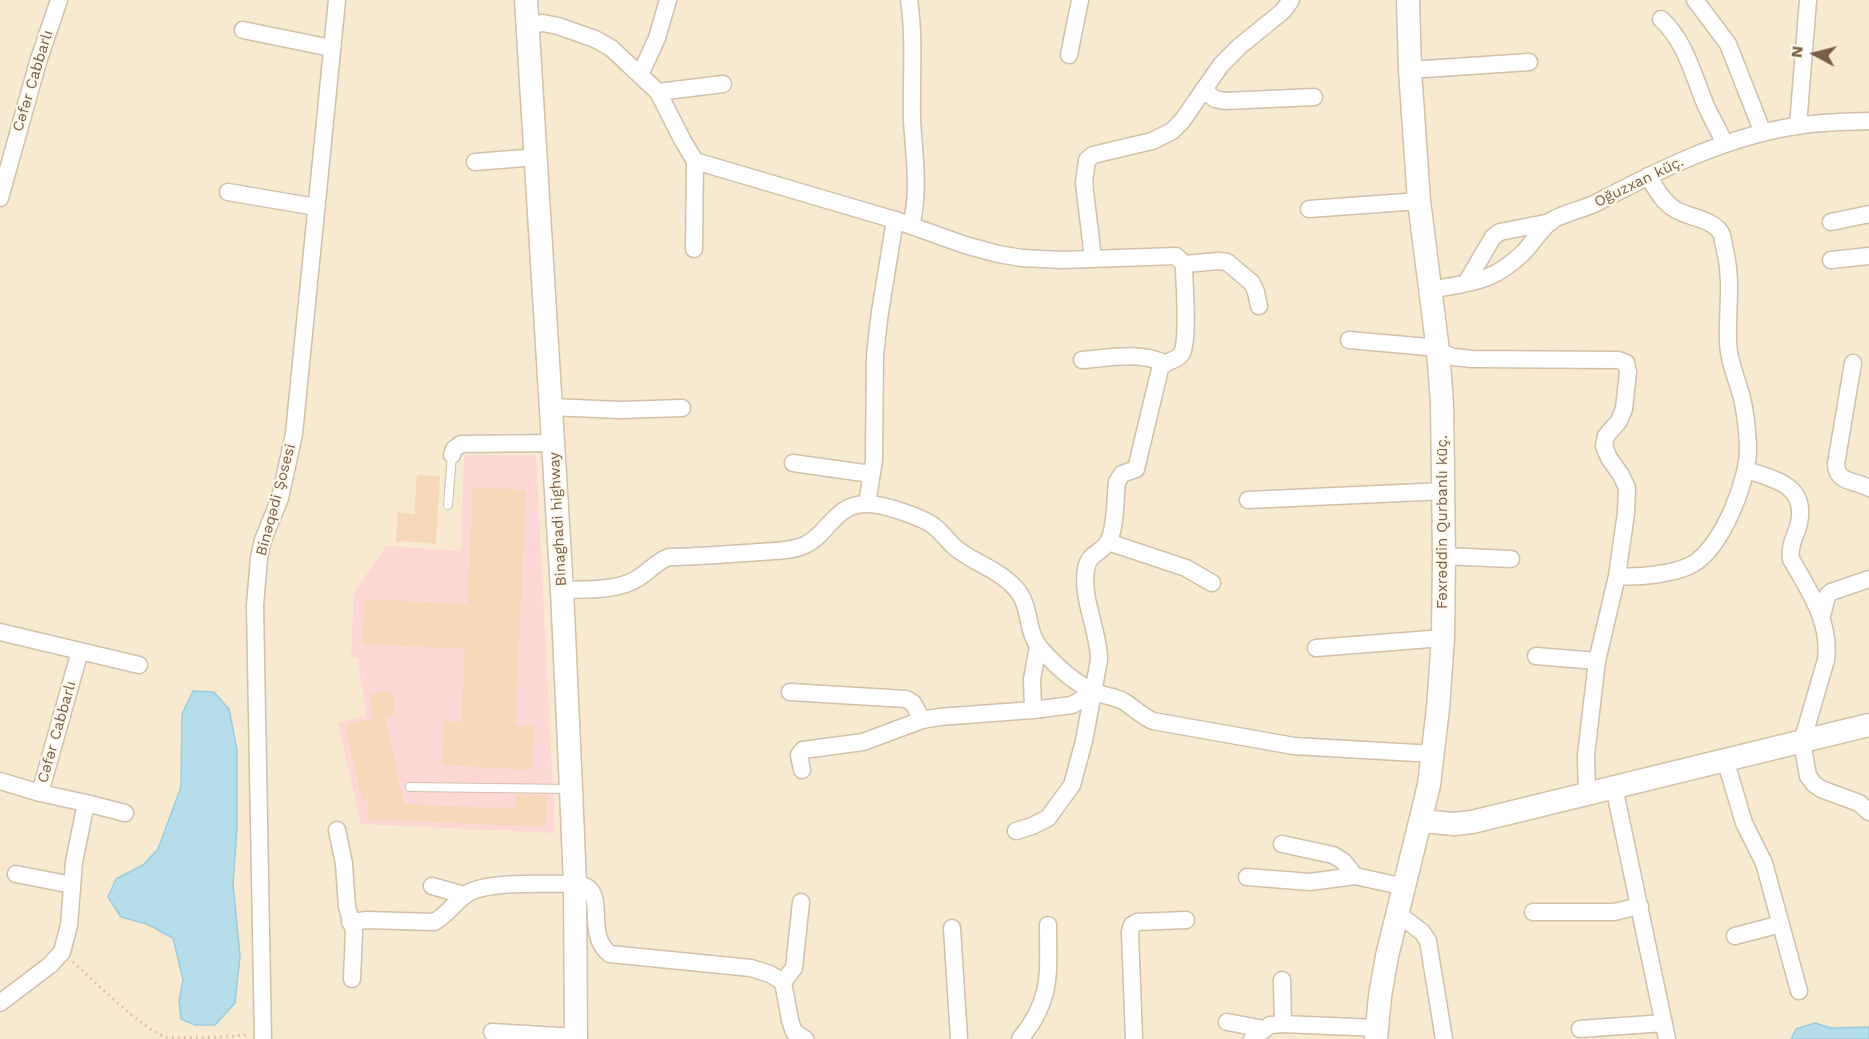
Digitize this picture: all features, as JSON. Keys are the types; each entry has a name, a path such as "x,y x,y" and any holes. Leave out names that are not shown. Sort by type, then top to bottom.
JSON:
{"street":[{"name":"Cəfər Cabbarlı","path":"0,198 32,82 59,0"},
{"name":"Binəqədi Şosesi","path":"263,1036 255,605 263,540 280,498 294,434 337,0"},
{"name":"Binaghadi highway","path":"526,0 562,590 575,884 576,1038"},
{"path":"639,75 657,38 668,0"},
{"path":"867,504 872,474 875,354 880,312 903,223 916,198 912,118 913,26 909,0"},
{"path":"1069,55 1080,0"},
{"path":"1093,258 1084,183 1087,160 1093,155 1161,138 1182,121 1221,65 1240,46 1283,11 1291,0"},
{"name":"Fəxrəddin Qurbanlı küç.","path":"1377,1033 1387,956 1421,821 1434,754 1443,638 1442,403 1438,351 1419,201 1410,70 1408,0"},
{"path":"1695,0 1728,45 1763,133"},
{"path":"1798,126 1808,0"},
{"path":"1661,19 1674,31 1682,45 1706,105 1725,144"},
{"path":"529,25 543,23 558,26 595,39 612,48 658,92 696,161 694,249"},
{"path":"243,30 331,48"},
{"path":"1410,70 1529,62"},
{"path":"658,92 723,84"},
{"path":"1203,90 1215,99 1225,101 1314,97"},
{"name":"Oğuzxan küç.","path":"1430,290 1494,276 1510,265 1551,222 1588,207 1676,162 1763,133 1798,126 1869,121"},
{"path":"475,162 537,157"},
{"path":"696,161 998,254 1062,260 1176,256 1184,264 1185,324 1182,352 1178,358 1164,363 1157,378 1136,469 1122,474 1117,482 1112,532 1108,542 1093,554 1086,571 1087,591 1099,644 1099,660 1080,759 1072,785 1048,818 1016,831"},
{"path":"1617,576 1643,576 1665,572 1690,566 1699,560 1709,549 1734,507 1746,470 1748,446 1743,404 1729,349 1728,260 1721,233 1714,225 1674,209 1665,201 1648,176"},
{"path":"228,192 316,207"},
{"path":"1310,209 1419,201"},
{"path":"1831,222 1869,214"},
{"path":"1466,283 1493,237 1500,232 1551,222"},
{"path":"1831,260 1869,256"},
{"path":"1184,264 1227,262 1252,283 1259,306"},
{"path":"1349,340 1416,345 1454,357 1472,359 1618,360 1626,363 1628,372 1624,409 1619,421 1606,436 1604,447 1627,488 1626,513 1617,576 1597,661 1586,754 1587,794"},
{"path":"1082,360 1139,356 1152,357 1164,363"},
{"path":"1853,363 1836,464 1837,472 1842,479 1869,488"},
{"path":"551,407 620,410 682,408"},
{"path":"452,455 454,449 461,444 553,443"},
{"path":"793,463 872,474"},
{"path":"1746,470 1780,481 1795,492 1799,500 1799,519 1791,541 1791,559 1822,616 1827,649 1826,660 1802,742 1808,776 1814,784 1858,803 1869,812"},
{"path":"1248,500 1444,491"},
{"path":"562,590 624,585 636,579 660,560 669,557 768,551 803,546 812,542 831,520 844,510 867,504 928,521 962,553 994,570 1018,590 1038,646 1076,682 1094,692 1124,702 1142,716 1153,721 1294,746 1434,754"},
{"path":"1108,542 1186,568 1212,583"},
{"path":"1444,556 1510,559"},
{"path":"1822,616 1827,596 1831,592 1869,579"},
{"path":"0,632 139,665"},
{"path":"1317,648 1443,638"},
{"path":"1033,710 1032,679 1038,646"},
{"name":"Cəfər Cabbarlı","path":"80,651 40,792 125,813"},
{"path":"1536,656 1597,661"},
{"path":"802,770 799,755 803,750 863,742 922,720 939,717 1072,705 1094,692"},
{"path":"790,693 906,699 913,703 922,720"},
{"path":"1421,821 1454,824 1472,822 1869,725"},
{"path":"1725,759 1744,824 1764,863 1799,991"},
{"path":"0,781 40,792"},
{"path":"1580,1029 1666,1031 1614,787"},
{"path":"0,1003 50,965 62,952 69,925 74,862 86,803"},
{"path":"337,830 344,864 347,907 354,931 352,980"},
{"path":"1282,844 1333,855 1343,861 1355,876"},
{"path":"16,874 72,885"},
{"path":"1248,877 1310,882 1355,876 1404,887"},
{"path":"350,921 434,922 442,918 464,895 483,887 575,884 588,887 594,894 598,940 602,949 610,954 751,968 770,974 783,982 790,1020 797,1037"},
{"path":"432,886 464,895"},
{"path":"783,982 794,968 801,902"},
{"path":"1533,912 1614,912 1640,906"},
{"path":"1398,914 1422,932 1428,941 1444,1039"},
{"path":"1134,1039 1130,932 1132,925 1137,922 1186,920"},
{"path":"1735,936 1781,924"},
{"path":"1020,1039 1038,1015 1047,985 1047,925"},
{"path":"952,928 959,1039"},
{"path":"1282,980 1283,1024"},
{"path":"1227,1022 1258,1034 1270,1025 1283,1024 1377,1033"},
{"path":"492,1032 576,1038"}],"lane":[{"path":"448,506 452,455"},
{"path":"410,787 571,789"}],"path":[{"path":"62,952 147,1027 164,1036 185,1039 263,1036"}],"shaded area":[{"path":"0,0 1869,0 1869,1039 0,1039"},
{"path":"464,455 536,455 555,833 361,824 338,723 366,716 358,658 351,657 354,593 386,546 461,551"}],"water":[{"path":"193,691 214,692 229,709 237,750 237,827 233,884 240,956 235,1003 215,1025 195,1025 181,1019 179,1001 183,980 173,938 147,924 121,917 108,897 116,879 143,865 158,849 181,787 182,714"},
{"path":"1815,1023 1831,1028 1869,1027 1869,1039 1791,1039 1796,1029"}],"building":[{"path":"417,475 440,476 436,544 396,541 398,512 414,514"},
{"path":"473,487 526,490 515,725 534,726 531,770 442,765 444,721 461,722 465,649 362,644 364,599 467,604"},
{"path":"391,690 396,714 385,717 404,804 515,809 516,795 547,796 546,827 367,819 368,799 362,800 345,725 374,718 369,695"}]}
